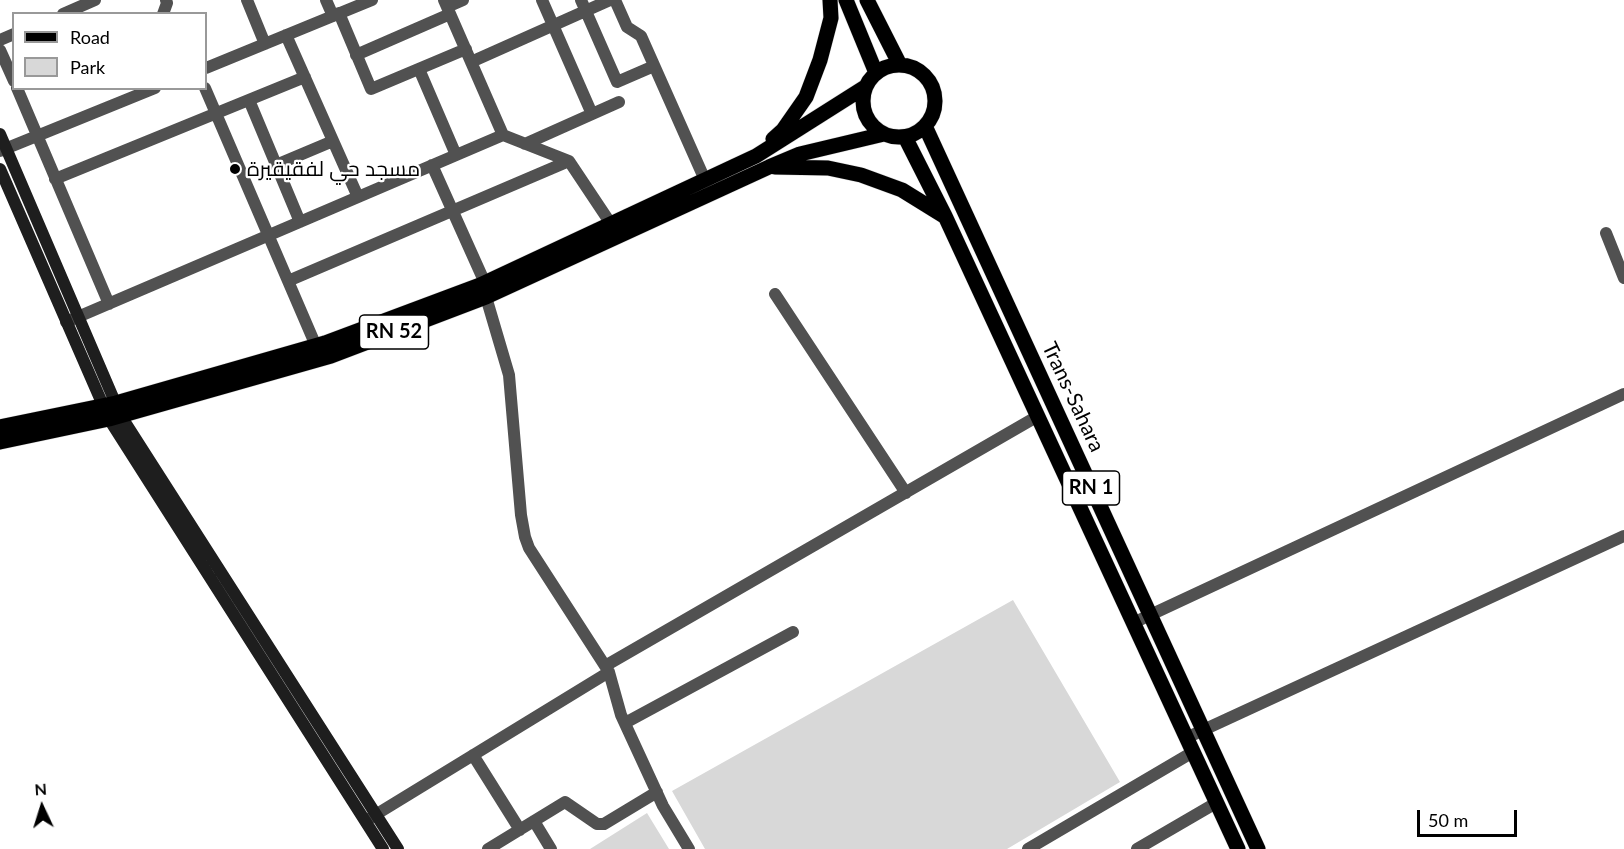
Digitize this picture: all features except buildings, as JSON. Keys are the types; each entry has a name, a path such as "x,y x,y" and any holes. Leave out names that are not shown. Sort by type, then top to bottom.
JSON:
{"main road":[{"path":"756,156 783,130 806,97 820,60 831,18 830,0"},
{"path":"846,0 876,73"},
{"path":"867,0 900,65"},
{"path":"900,65 912,67 930,82 935,105 932,117 925,126 905,137 894,137 874,128 867,120 862,98 865,87 876,73 884,68 900,65"},
{"path":"756,156 865,87"},
{"name":"Trans-Sahara","path":"925,126 1258,849"},
{"path":"0,134 3,150 78,317 112,411"},
{"path":"769,166 800,154 884,134"},
{"name":"Trans-Sahara","path":"905,137 945,216 1238,849"},
{"name":"RN 52","path":"0,427 112,411 316,346 484,288 611,224 756,156"},
{"path":"769,166 828,168 861,175 902,190 945,216"},
{"name":"RN 52","path":"0,442 112,411 331,356 769,166"},
{"path":"0,169 66,322 112,411 370,817 398,849"},
{"path":"370,817 383,849"}],"street":[{"path":"246,0 265,44"},
{"path":"326,0 357,54 371,89 466,49"},
{"path":"207,68 372,0"},
{"path":"357,54 463,0"},
{"path":"542,0 592,114"},
{"path":"471,62 553,25 584,5 610,0"},
{"path":"615,0 627,27 641,36 705,180"},
{"path":"68,12 93,3"},
{"path":"584,5 617,82 654,66"},
{"path":"447,7 503,135 569,161 611,224"},
{"path":"286,35 358,197"},
{"path":"0,50 12,77"},
{"path":"418,69 456,155"},
{"path":"55,179 305,77"},
{"path":"18,90 109,304"},
{"path":"3,150 126,94 145,90"},
{"path":"206,90 316,346"},
{"path":"249,100 300,222"},
{"path":"525,144 619,102"},
{"path":"66,322 503,135"},
{"path":"276,165 333,141"},
{"path":"288,281 569,161"},
{"path":"432,165 484,288 506,359 521,515 529,548 607,669 621,715 663,806 689,849"},
{"path":"1606,233 1624,278"},
{"path":"775,294 906,493"},
{"path":"1133,623 1624,394"},
{"path":"370,817 473,755 607,669 1038,416"},
{"path":"1029,849 1189,745 1203,730 1624,536"},
{"path":"625,723 793,632"},
{"path":"473,755 520,830"},
{"path":"488,849 565,802 597,824 604,824 657,792"},
{"path":"1137,849 1216,803"},
{"path":"534,821 551,849"}],"green space":[{"path":"1013,600 1120,782 1007,849 705,849 672,791"},
{"path":"647,813 669,849 590,849"}],"place":[{"name":"مسجد حي لفقيقيرة","path":"235,169"}]}
